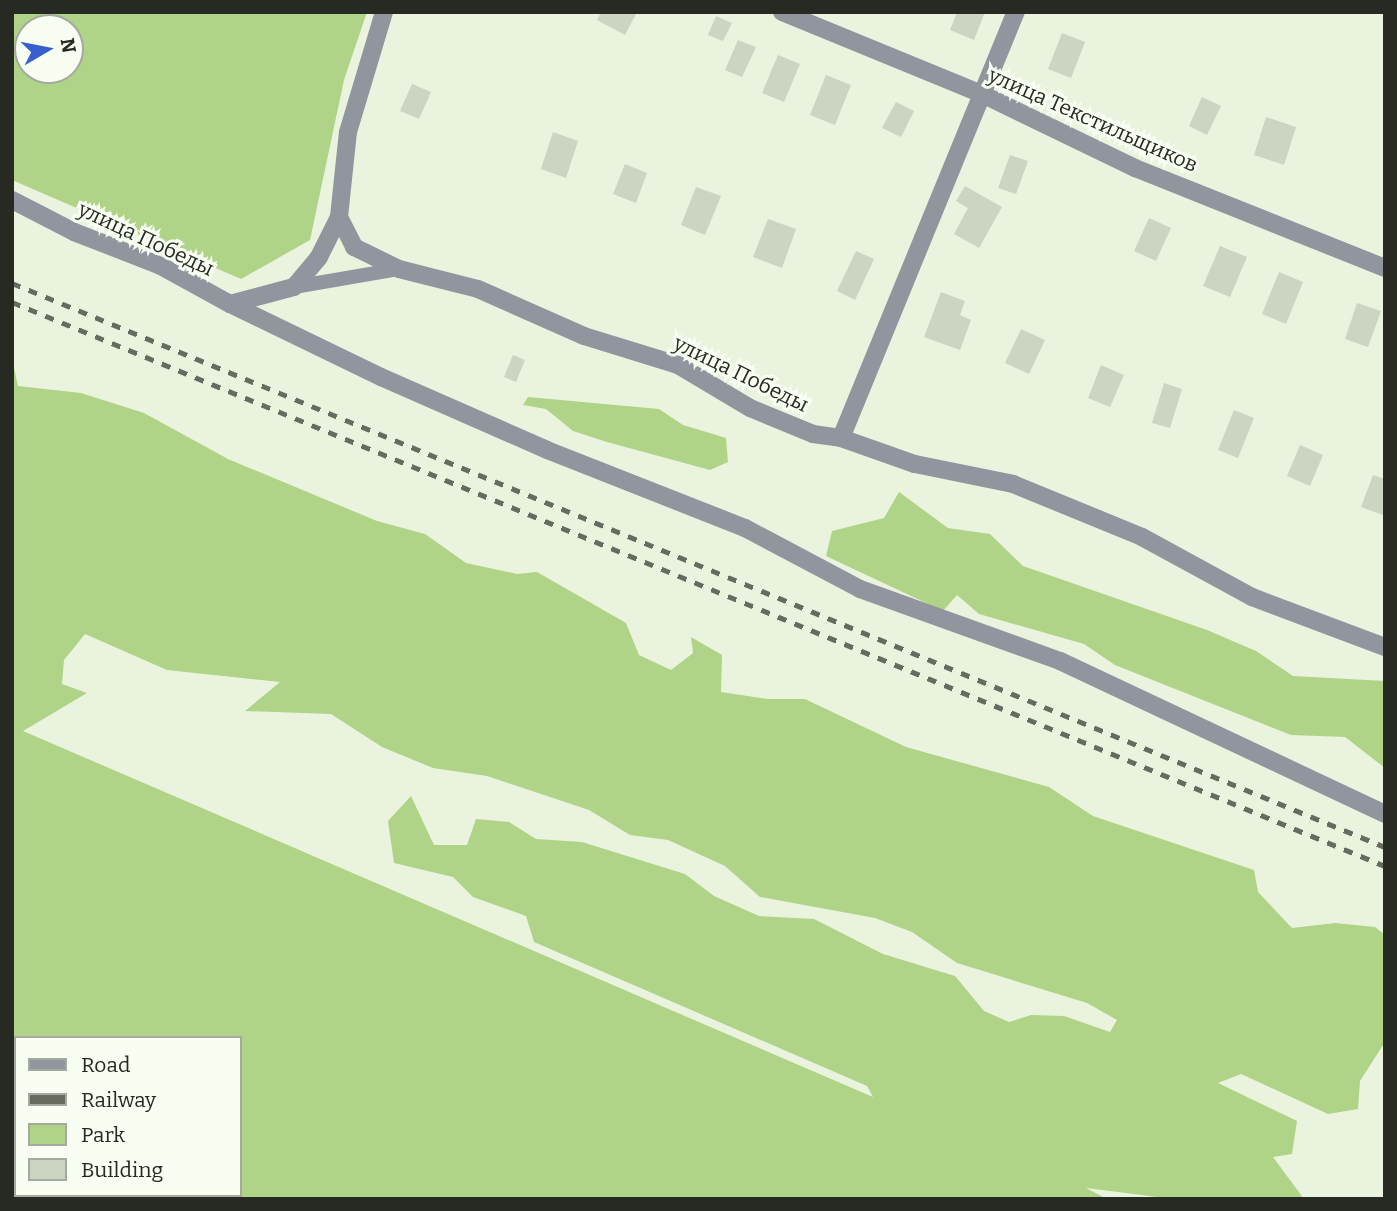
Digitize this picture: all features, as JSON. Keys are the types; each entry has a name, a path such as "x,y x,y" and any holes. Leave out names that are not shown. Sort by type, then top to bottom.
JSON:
{"street":[{"path":"230,304 294,287 319,257 339,217 348,132 384,12"},
{"name":"улица Текстильщиков","path":"782,12 984,95 1135,168 1385,268"},
{"path":"841,438 1016,12"},
{"name":"улица Победы","path":"12,200 74,232 161,266 230,304 381,377 534,444 745,528 860,589 1060,661 1385,814"},
{"name":"улица Победы","path":"339,217 354,247 400,269 478,289 584,336 678,365 750,408 813,434 841,438 915,464 1013,484 1142,537 1252,597 1384,645"}],"lane":[{"path":"294,287 400,269"}],"green space":[{"path":"12,12 367,12 344,80 310,240 241,279 12,180"},
{"path":"12,359 18,386 81,393 144,413 228,459 377,521 425,534 466,563 517,574 537,572 626,623 639,655 671,670 693,653 691,637 722,655 721,692 768,699 805,699 906,747 1049,787 1093,816 1254,870 1258,892 1292,928 1335,923 1375,927 1385,935 1385,1042 1360,1081 1358,1109 1328,1114 1241,1074 1218,1083 1297,1121 1292,1154 1273,1157 1304,1199 1173,1199 1086,1188 1107,1199 12,1199","holes":["85,634 167,670 280,682 245,711 331,714 382,747 433,768 487,776 589,810 630,835 668,840 725,866 760,897 875,918 912,932 957,963 1087,1003 1117,1020 1110,1032 1064,1016 1031,1015 1009,1022 984,1011 955,976 883,954 814,919 759,916 714,896 685,874 582,842 536,839 509,822 476,819 467,845 434,845 411,796 388,821 394,863 453,877 473,897 526,916 534,942 867,1086 873,1097 23,731 87,693 62,684 64,660"]},
{"path":"528,397 659,409 683,425 726,438 728,462 710,470 573,431 546,409 523,405"},
{"path":"899,492 948,528 990,534 1023,566 1207,630 1256,651 1293,676 1385,681 1385,768 1345,737 1291,735 1115,665 1084,644 979,614 957,595 943,611 826,556 832,531 884,518"}],"building":[{"path":"601,12 637,12 625,35 597,20"},
{"path":"957,12 985,12 974,40 950,30"},
{"path":"716,16 732,23 723,41 708,35"},
{"path":"1062,33 1085,42 1071,78 1048,69"},
{"path":"738,40 756,47 742,77 725,70"},
{"path":"778,55 800,64 784,102 762,93"},
{"path":"826,75 851,85 835,125 810,115"},
{"path":"412,84 431,92 419,119 400,111"},
{"path":"1202,97 1221,106 1207,135 1189,126"},
{"path":"896,102 914,111 901,137 882,128"},
{"path":"1266,117 1296,127 1284,165 1254,155"},
{"path":"553,132 578,141 566,178 541,169"},
{"path":"1010,155 1028,161 1016,194 998,188"},
{"path":"625,164 647,173 636,203 613,194"},
{"path":"965,186 1002,207 979,248 954,234 968,208 956,201"},
{"path":"696,187 721,196 705,235 681,225"},
{"path":"1149,218 1171,228 1156,261 1134,251"},
{"path":"768,219 796,229 782,268 753,257"},
{"path":"1220,246 1247,257 1230,297 1203,286"},
{"path":"856,251 874,259 855,300 837,291"},
{"path":"1279,272 1303,282 1286,324 1262,314"},
{"path":"941,292 965,301 960,315 971,320 960,350 924,337"},
{"path":"1357,303 1381,311 1368,347 1345,339"},
{"path":"1021,329 1045,340 1029,374 1005,363"},
{"path":"513,355 525,360 516,382 504,377"},
{"path":"1101,365 1124,375 1110,407 1088,398"},
{"path":"1164,383 1182,389 1170,428 1152,423"},
{"path":"1234,410 1254,418 1238,458 1218,450"},
{"path":"1300,445 1323,455 1310,486 1287,476"},
{"path":"1373,475 1385,479 1383,515 1361,507"}],"railway":[{"path":"12,283 1385,847"},
{"path":"12,302 1385,866"}]}
